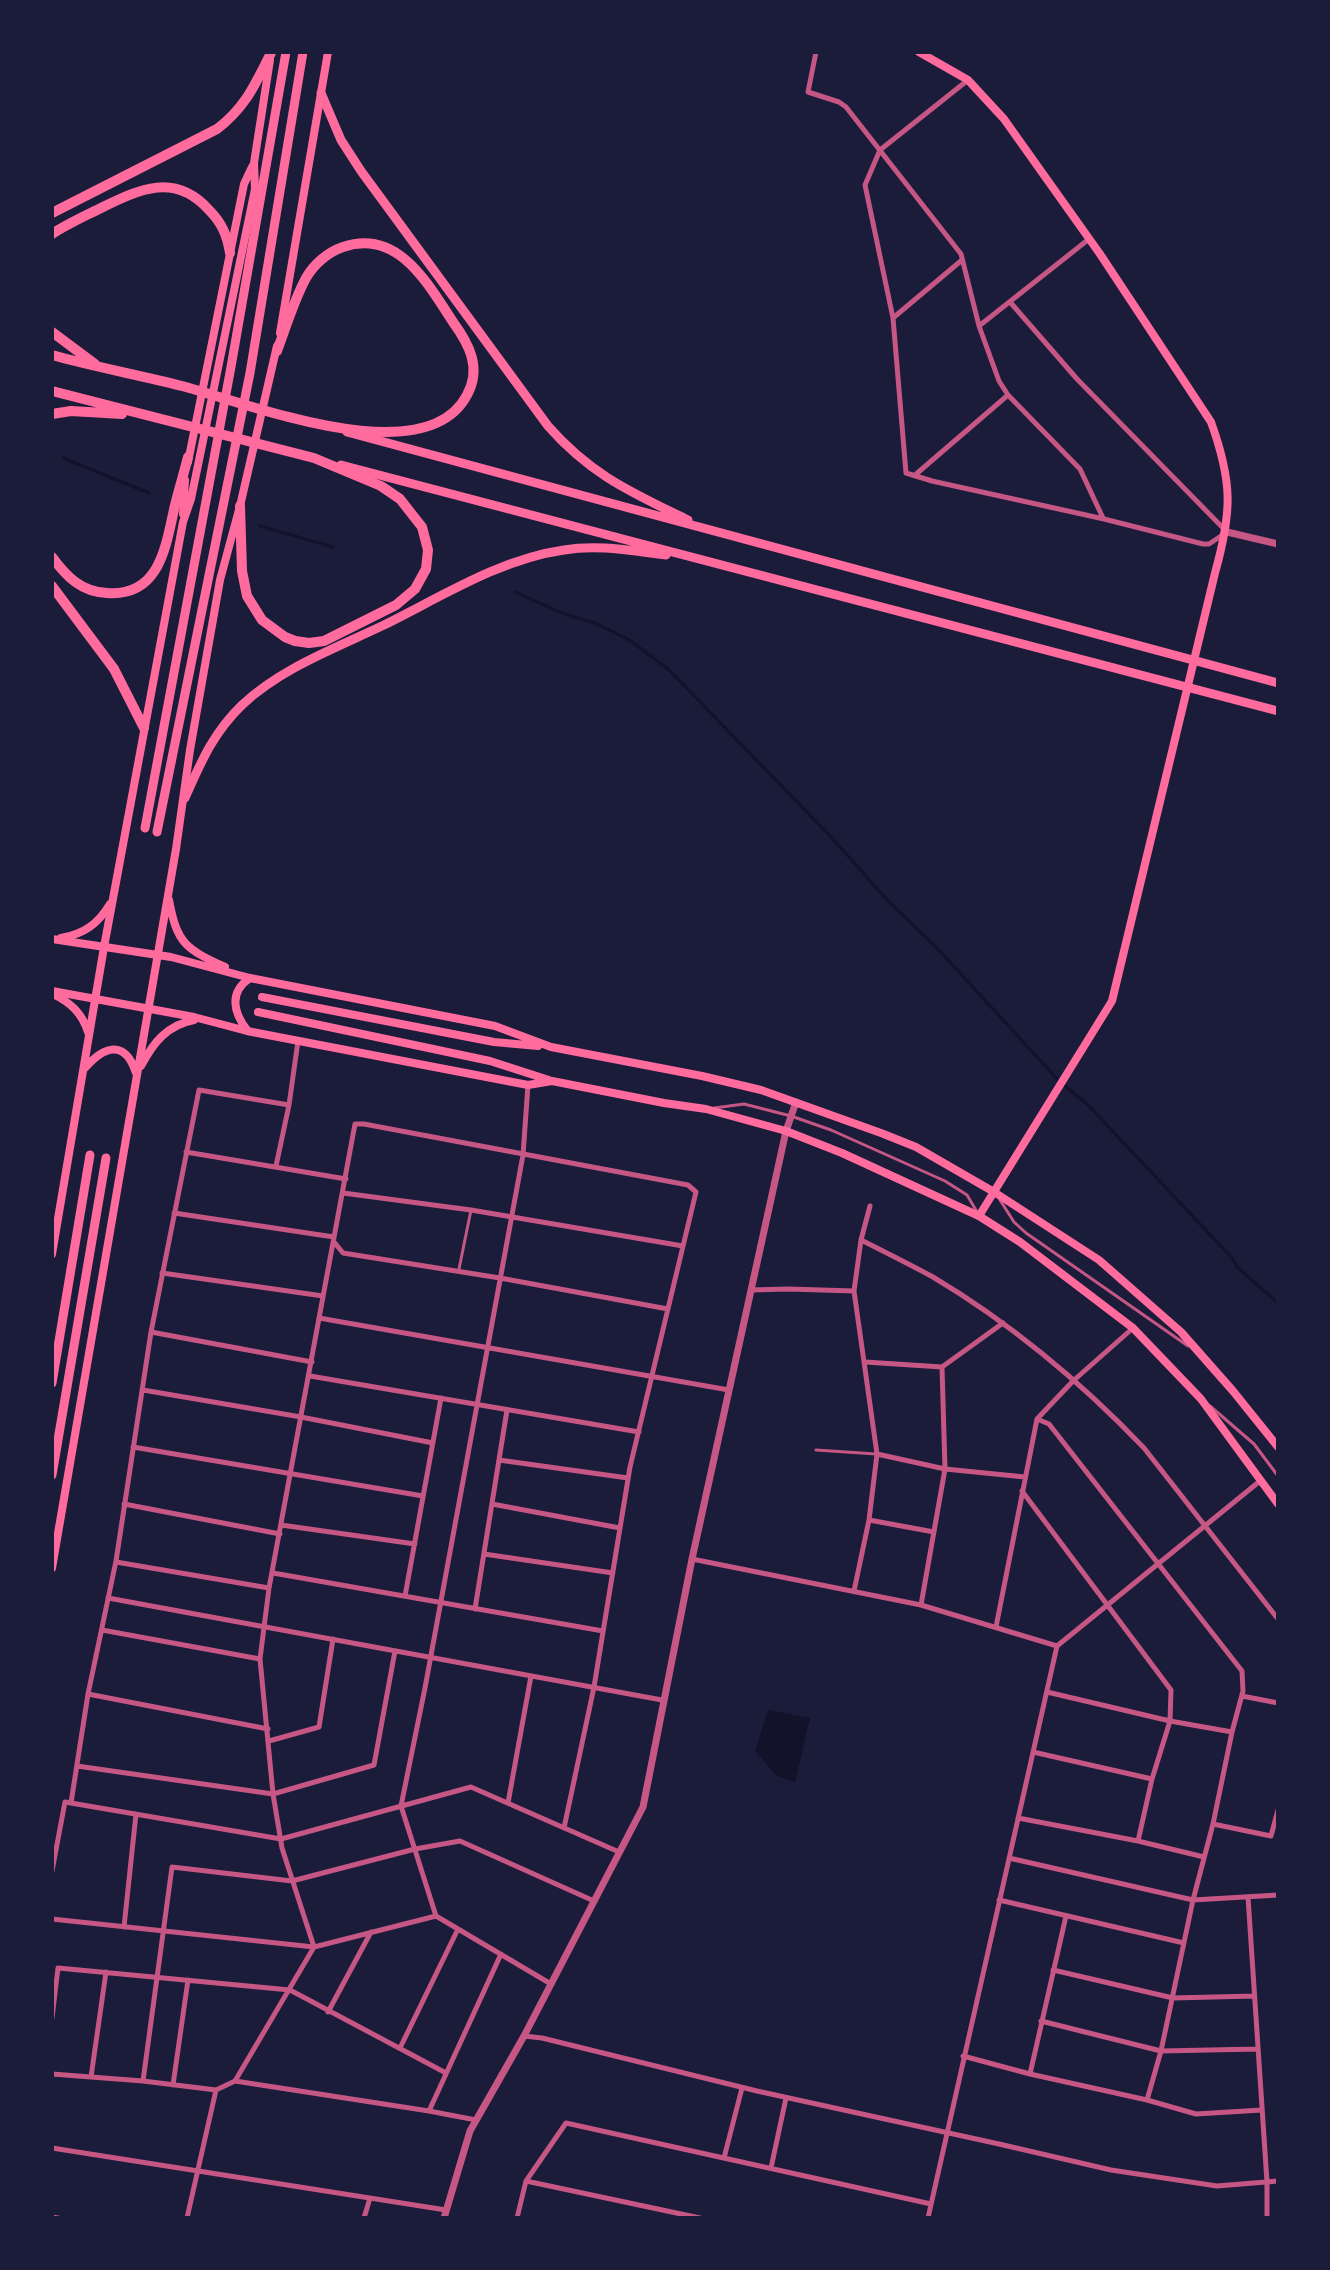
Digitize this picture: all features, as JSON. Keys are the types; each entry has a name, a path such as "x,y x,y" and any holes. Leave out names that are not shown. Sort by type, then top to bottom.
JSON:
{"highway":[{"path":"52,213 217,129 239,110 250,95 271,52"},
{"path":"145,828 229,383 286,52"},
{"path":"157,832 250,373 303,52"},
{"path":"321,93 341,140 361,171 548,426 580,459 606,478 709,531"},
{"path":"52,234 134,192 172,187 197,199 212,213 227,235 230,253"},
{"path":"277,351 307,277 328,255 358,244 388,248 409,262 433,291 466,341 473,360 473,380 465,399 445,419 419,430 395,433 325,426"},
{"path":"52,332 100,368"},
{"path":"52,355 182,386 1278,683"},
{"path":"52,391 1278,711"},
{"path":"52,414 71,411 144,415"},
{"path":"52,557 73,581 99,592 119,593 144,583 154,574 164,556 188,457"},
{"path":"240,506 244,589 258,616 285,637 301,642 324,641 396,605 415,589 426,569 428,550 422,527 394,494 314,458"},
{"path":"185,798 212,740 240,708 264,687 285,673 486,575 525,559 592,547 708,561"},
{"path":"52,586 114,669 144,728"},
{"path":"52,1383 90,1155"},
{"path":"52,1475 106,1158"}],"main road":[{"path":"52,1254 104,947 183,522 191,499 255,189 254,163 271,52"},
{"path":"52,1568 220,580 277,351 328,52"},
{"path":"919,52 968,80 1004,119 1089,238 1211,422 1223,456 1228,491 1227,532 1120,978 1112,1001 979,1216"},
{"path":"183,522 188,457 244,184 254,163"},
{"path":"172,871 168,890 171,910 177,931 186,945 201,956 250,978"},
{"path":"52,939 73,935 92,926 101,918 114,896"},
{"path":"52,939 158,955 250,978 495,1026 551,1047"},
{"path":"247,1031 234,1004 239,988 250,978"},
{"path":"52,992 148,1008 247,1031 528,1085 552,1081"},
{"path":"52,992 74,1007 89,1036"},
{"path":"262,997 494,1042 551,1047 702,1076 761,1090 916,1147 994,1192 1099,1260 1157,1309 1233,1391 1278,1447"},
{"path":"258,1012 490,1061 552,1081 706,1109 786,1131 854,1158 979,1216 1020,1242 1133,1328 1201,1399 1278,1504"},
{"path":"137,1074 149,1050 163,1034 176,1025 200,1019"},
{"path":"83,1072 94,1058 112,1049 126,1054 137,1074"}],"street":[{"path":"816,52 808,92 846,107 961,254 979,326 999,381 1008,395 1080,469 1104,519"},
{"path":"968,80 880,150 865,185 893,318 906,473 1203,544 1209,544 1227,532"},
{"path":"979,326 1089,238"},
{"path":"893,318 962,260"},
{"path":"1010,302 1077,379 1227,532 1278,544"},
{"path":"915,475 1008,395"},
{"path":"276,1166 298,1040"},
{"path":"528,1085 523,1155 401,1806 436,1916 551,1984"},
{"path":"52,1871 77,1766 88,1694 116,1561 151,1332 199,1090 289,1105"},
{"path":"52,2148 370,2198 445,2214 470,2131 524,2036 643,1807 692,1559 786,1131 796,1102"},
{"path":"52,2074 216,2090 235,2081 314,1947 281,1839 273,1794 260,1659 269,1588 355,1124 688,1185 696,1192 628,1478 594,1687 564,1828"},
{"path":"186,1152 346,1179"},
{"path":"343,1193 471,1210 683,1246"},
{"path":"854,1591 869,1520 877,1454 854,1291 861,1240 870,1206"},
{"path":"174,1213 334,1239 343,1253 668,1309"},
{"path":"861,1240 932,1277 1003,1323 1123,1426 1144,1448 1278,1619"},
{"path":"162,1273 323,1296"},
{"path":"751,1290 854,1291"},
{"path":"319,1318 730,1390"},
{"path":"865,1362 942,1367 1003,1323"},
{"path":"996,1627 1037,1419 1073,1381 1133,1328"},
{"path":"151,1332 312,1362"},
{"path":"921,1605 945,1469 942,1367"},
{"path":"310,1376 639,1432"},
{"path":"143,1390 433,1443"},
{"path":"405,1596 441,1398"},
{"path":"475,1609 507,1410"},
{"path":"1037,1419 1049,1424 1242,1671 1242,1696 1161,2051 1147,2100"},
{"path":"133,1447 423,1496"},
{"path":"877,1454 945,1469 1025,1477"},
{"path":"499,1460 628,1478"},
{"path":"928,2218 1057,1646 1260,1481"},
{"path":"1022,1491 1171,1690 1170,1721 1152,1779 1138,1841"},
{"path":"124,1504 280,1534"},
{"path":"492,1504 620,1528"},
{"path":"869,1520 934,1532"},
{"path":"281,1525 415,1544"},
{"path":"484,1554 613,1573"},
{"path":"692,1559 921,1605 1057,1646"},
{"path":"116,1561 269,1588"},
{"path":"273,1573 603,1631"},
{"path":"108,1598 662,1700"},
{"path":"102,1630 260,1659"},
{"path":"269,1741 319,1727 333,1639"},
{"path":"77,1766 273,1794 374,1765 395,1651"},
{"path":"508,1803 531,1676"},
{"path":"1047,1692 1232,1732"},
{"path":"88,1694 268,1729"},
{"path":"1242,1696 1278,1703"},
{"path":"1033,1752 1152,1779"},
{"path":"68,1802 281,1839 471,1787 619,1852"},
{"path":"1213,1824 1271,1836 1278,1810"},
{"path":"124,1927 136,1814"},
{"path":"1018,1818 1204,1857"},
{"path":"143,2081 172,1867 292,1881 415,1849 460,1841 594,1901"},
{"path":"1009,1858 1193,1900 1278,1895"},
{"path":"1248,1897 1267,2218"},
{"path":"999,1900 1184,1943"},
{"path":"52,1919 314,1947 436,1916"},
{"path":"1030,2074 1066,1916"},
{"path":"400,2048 458,1929"},
{"path":"328,2012 371,1931"},
{"path":"429,2111 501,1954"},
{"path":"52,2018 58,1968 290,1990 446,2073"},
{"path":"1053,1970 1173,1998 1254,1996"},
{"path":"91,2077 106,1972"},
{"path":"173,2085 188,1980"},
{"path":"1041,2021 1161,2051 1258,2049"},
{"path":"524,2036 1111,2170 1217,2186 1278,2181"},
{"path":"963,2056 1196,2114 1262,2110"},
{"path":"235,2081 476,2120"},
{"path":"724,2158 742,2088"},
{"path":"187,2218 216,2090"},
{"path":"771,2168 786,2098"},
{"path":"517,2218 526,2181 566,2123 931,2204"},
{"path":"526,2181 700,2218"},
{"path":"364,2218 370,2198"},
{"path":"52,2217 58,2218"}],"lane":[{"path":"706,1109 744,1104 831,1130 945,1181 967,1195 979,1216"},
{"path":"994,1192 1014,1222 1026,1233 1201,1355"},
{"path":"458,1271 471,1210"},
{"path":"1201,1399 1254,1444 1278,1476"},
{"path":"816,1450 877,1454"}],"shaded area":[{"path":"768,1710 810,1718 795,1782 777,1776 755,1751"}],"waterway":[{"path":"63,458 149,493"},
{"path":"260,526 333,547"},
{"path":"515,592 628,639 668,669 833,839 887,900 937,948 1060,1082 1087,1104 1233,1259 1238,1268 1278,1303"}]}
